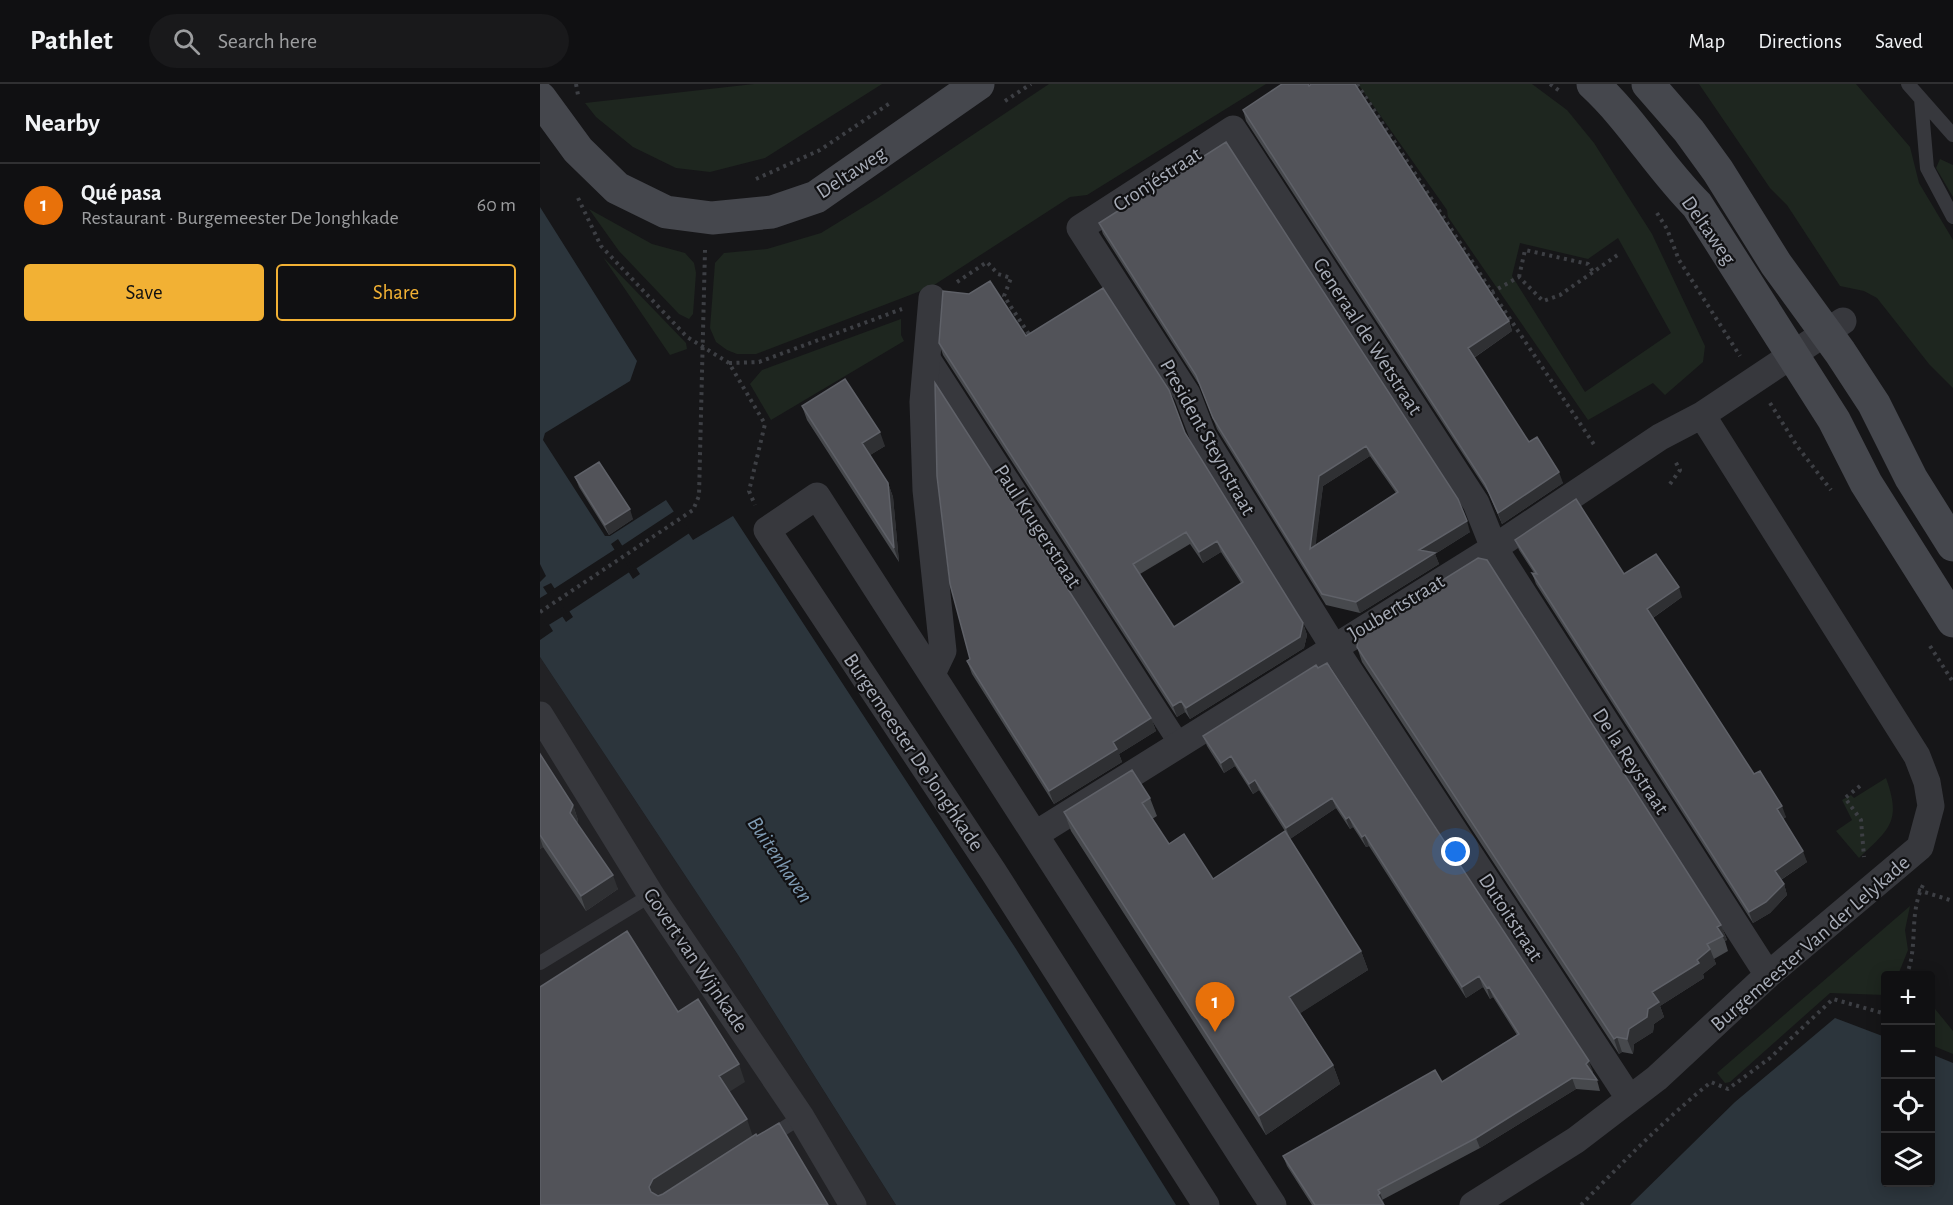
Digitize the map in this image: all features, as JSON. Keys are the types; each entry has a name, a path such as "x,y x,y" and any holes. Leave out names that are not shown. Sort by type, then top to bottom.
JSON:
{"main road":[{"name":"Deltaweg","path":"540,98 578,150 617,188 666,212 704,219 772,212 816,197 978,84"},
{"name":"Deltaweg","path":"1648,84 1712,163 1776,264 1834,327 1911,478 1953,545"},
{"name":"Deltaweg","path":"1580,91 1629,123 1670,178 1697,205 1844,438 1866,483 1953,621"}],"street":[{"name":"Cronjéstraat","path":"1080,228 1233,129"},
{"name":"Generaal de Wetstraat","path":"1233,129 1476,503 1494,548"},
{"name":"President Steynstraat","path":"1080,228 1187,394 1203,436 1333,646"},
{"path":"932,298 923,402 926,490 943,651 932,674"},
{"path":"1756,380 1834,327"},
{"name":"Paul Krugerstraat","path":"928,355 1180,745"},
{"name":"Joubertstraat","path":"1036,834 1180,745 1333,646 1494,548 1660,437 1702,415 1756,380"},
{"name":"Burgemeester Van der Lelykade","path":"1473,1205 1576,1140 1657,1078 1768,975 1920,847 1931,806 1927,782 1917,756 1702,415"},
{"path":"766,530 817,496 1273,1205"},
{"name":"Burgemeester De Jonghkade","path":"766,530 993,871 1206,1205"},
{"name":"De la Reystraat","path":"1494,548 1768,975"},
{"name":"Dutoitstraat","path":"1333,646 1629,1098"},
{"name":"Govert van Wijnkade","path":"540,715 651,895 801,1117 853,1205"}],"lane":[{"path":"1908,84 1953,135"},
{"path":"1921,99 1927,168 1953,217"},
{"path":"540,963 651,895"},
{"path":"752,1149 801,1117"}],"path":[{"path":"1357,84 1611,470"},
{"path":"1550,84 1580,91"},
{"name":"Deltaweg","path":"754,180 820,150 898,97"},
{"path":"575,192 601,246 687,337 729,363 765,424 749,491 766,530"},
{"name":"Deltaweg","path":"1655,209 1667,229 1678,260 1756,380"},
{"path":"540,612 693,510 699,496 705,245"},
{"path":"1492,292 1519,277 1525,250 1588,264 1593,272"},
{"path":"1519,277 1543,300 1560,295 1619,254"},
{"path":"729,363 759,362 932,298 987,262 998,274 1011,278 1004,296 1030,336 1039,330"},
{"path":"1709,307 1716,303"},
{"path":"1860,786 1845,798 1861,820 1862,855 1883,880"},
{"path":"1908,971 1914,959 1912,918 1920,891 1953,901"},
{"path":"1581,1205 1658,1126 1711,1082 1728,1089 1770,1058 1833,999 1881,1013"}],"shaded area":[{"path":"754,84 882,84 765,158 710,172 676,168 633,147 596,117 585,103"},
{"path":"1049,84 1266,84 1087,195 1070,197 931,287 756,354 737,354 716,342 710,328 715,263 724,253 767,249 821,233 878,198"},
{"path":"1358,84 1532,84 1567,110 1594,143 1652,234 1705,346 1703,362 1665,395 1653,383 1588,420 1448,217 1447,210","holes":["1618,238 1671,333 1585,392 1512,276 1520,243 1588,259"]},
{"path":"1699,84 1856,84 1910,147 1919,183 1953,240 1953,388 1929,364 1877,298 1864,291 1840,286 1787,205 1770,188"},
{"path":"1940,159 1953,165 1953,197 1936,168"},
{"path":"589,209 652,244 685,253 694,263 696,273 693,314 689,319 679,314 619,251"},
{"path":"603,257 686,343 687,349 670,355"},
{"path":"901,319 901,335 904,341 771,420 750,384 762,370"},
{"path":"540,657 738,955 896,1205 540,1205"},
{"path":"1886,778 1893,805 1890,824 1859,858 1836,831 1852,820 1842,800 1851,795 1854,798"},
{"path":"1910,906 1905,930 1908,950 1900,971 1881,971 1881,995 1830,993 1730,1082 1725,1083 1717,1073"},
{"path":"1935,1009 1953,1031 1953,1054 1935,1047"}],"water":[{"name":"Buitenhaven","path":"540,207 637,361 630,381 545,433 543,440 605,536 610,536 666,500 693,540 733,516 1016,949 1176,1205 896,1205 738,955 540,657 540,640 553,631 540,610 540,582 546,576 540,564","holes":["618,539 640,574 633,579 611,544","551,583 573,617 566,622 543,587"]},
{"path":"1835,1018 1881,1035 1881,1187 1935,1187 1935,1056 1953,1063 1953,1205 1630,1205 1735,1102"}],"pier":[{"path":"676,510 691,532 634,570 620,547"},
{"path":"617,548 631,571 567,613 552,590"},
{"path":"550,592 565,615 547,626 540,616 540,598"}],"building":[{"path":"1282,84 1308,84 1309,86 1311,84 1355,84 1509,321 1468,348 1529,442 1537,437 1559,472 1498,513 1485,484 1243,110"},
{"path":"1226,142 1458,499 1467,521 1419,550 1435,553 1356,602 1322,594 1213,418 1196,375 1099,223","holes":["1366,446 1398,492 1310,549 1319,476"]},
{"path":"990,281 1026,336 1103,288 1169,390 1185,433 1303,623 1300,637 1186,708 1181,701 1173,706 939,343 943,291 969,294","holes":["1186,532 1199,552 1217,541 1243,582 1174,627 1133,564"]},
{"path":"845,379 880,432 862,443 888,483 894,548 802,406"},
{"path":"935,383 1151,718 1113,742 1117,749 1049,791 967,661 970,659 950,584 937,476"},
{"path":"599,462 630,509 605,525 575,477"},
{"path":"1576,499 1624,574 1656,554 1679,587 1647,609 1754,774 1760,771 1782,806 1777,809 1803,851 1775,871 1784,884 1766,902 1749,912 1532,573 1537,574 1515,540"},
{"path":"1478,558 1487,560 1721,925 1717,927 1723,936 1707,944 1710,949 1697,960 1699,963 1652,992 1659,1002 1648,1009 1647,1017 1629,1029 1627,1039 1617,1037 1614,1039 1357,647 1359,632"},
{"path":"1327,663 1589,1061 1586,1064 1597,1080 1572,1078 1476,1138 1378,1190 1380,1193 1378,1195 1384,1205 1315,1205 1283,1156 1435,1070 1442,1082 1519,1034 1489,987 1487,988 1479,976 1462,987 1365,835 1362,837 1349,817 1346,819 1332,798 1286,828 1255,780 1249,784 1231,756 1221,763 1203,736 1316,665 1318,668"},
{"path":"540,754 573,805 570,813 613,875 581,896 540,835"},
{"path":"1132,770 1150,798 1142,803 1169,844 1184,834 1213,879 1285,831 1361,951 1289,997 1333,1065 1259,1116 1064,812"},
{"path":"627,931 678,1012 698,999 739,1064 719,1076 747,1119 653,1179 649,1187 651,1192 658,1196 663,1194 756,1134 757,1136 779,1123 828,1205 540,1205 540,987"}],"place":[{"name":"Qué pasa","path":"1215,1032"}]}
